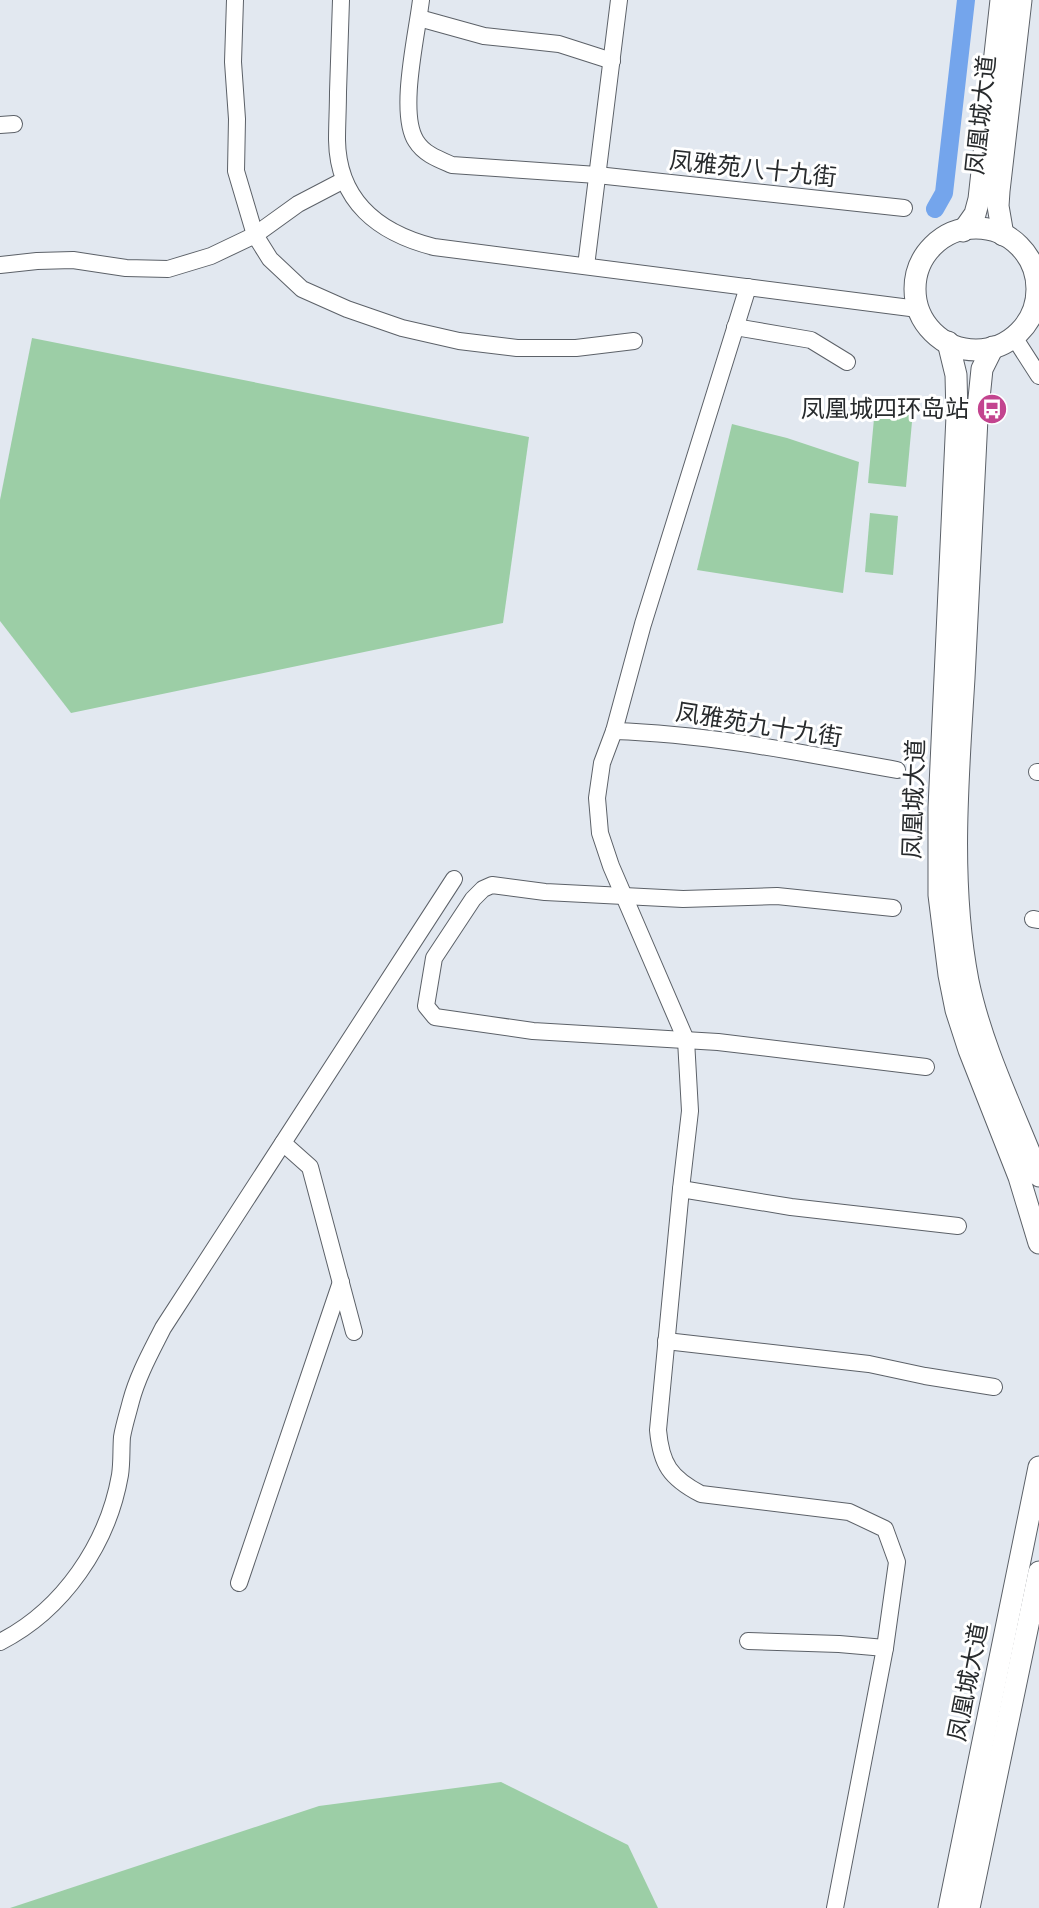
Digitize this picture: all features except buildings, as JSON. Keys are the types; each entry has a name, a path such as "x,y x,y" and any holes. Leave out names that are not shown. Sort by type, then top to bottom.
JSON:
{"main road":[{"name":"凤凰城大道","path":"963,230 975,215 979,199 1001,0"},
{"name":"凤凰城大道","path":"1003,235 998,206 999,191 1021,0"},
{"path":"963,230 990,230 1003,235 1020,246 1032,263 1037,282 1036,303 1028,321 1014,337 993,347 970,350 948,342 935,334 918,309 915,288 918,268 929,251 944,237 963,230"},
{"name":"凤凰城大道","path":"948,342 956,374 957,416 939,808 940,906 956,1010 969,1050 1020,1177 1039,1243"},
{"name":"凤凰城大道","path":"993,347 982,369 977,418 957,812 960,915 968,981 981,1028 1039,1175"},
{"name":"凤凰城大道","path":"950,1908 1039,1467"},
{"name":"凤凰城大道","path":"969,1908 1039,1572"}],"street":[{"path":"235,0 233,62 237,119 236,171 255,235 270,259 302,289 347,309 402,328 459,341 517,348 576,348 634,341"},
{"path":"341,0 337,143 344,180 366,212 380,225 405,239 434,247 918,309"},
{"name":"凤雅苑八十九街","path":"421,0 408,99 408,121 416,141 432,156 452,165 597,174 904,208"},
{"path":"586,267 619,0"},
{"path":"419,18 484,36 559,44 612,61"},
{"path":"0,265 73,260 126,268 168,269 211,256 255,235 298,204 344,180"},
{"path":"748,287 643,624 614,731 602,763 597,798 600,833 686,1040 691,1111 657,1430 659,1450 668,1469 682,1484 701,1494 849,1512 885,1529 897,1562 885,1648 835,1908"},
{"path":"735,327 811,340 847,362"},
{"path":"1014,337 1039,376"},
{"name":"凤雅苑九十九街","path":"614,731 660,732 897,770"},
{"path":"0,1642 43,1613 72,1583 94,1550 110,1513 120,1474 123,1434 132,1397 145,1362 163,1328 454,878"},
{"path":"893,908 777,896 683,899 545,892 492,885 483,889 473,899 433,958 426,1006 435,1017 463,1023 533,1031 686,1040 926,1067"},
{"path":"283,1143 310,1167 354,1332"},
{"path":"681,1189 835,1213 958,1226"},
{"path":"239,1583 341,1282"},
{"path":"666,1341 869,1364 994,1387"},
{"path":"748,1641 885,1648"}],"green space":[{"path":"32,338 529,437 503,623 71,713 0,621 0,500"},
{"path":"875,408 913,411 906,487 868,483"},
{"path":"732,424 787,438 859,462 843,593 697,570"},
{"path":"870,513 898,516 893,575 865,572"},
{"path":"501,1782 628,1845 658,1908 10,1908 319,1806"}],"waterway":[{"path":"935,209 944,193 966,0"}],"place":[{"name":"凤凰城四环岛站","path":"992,409"}]}
